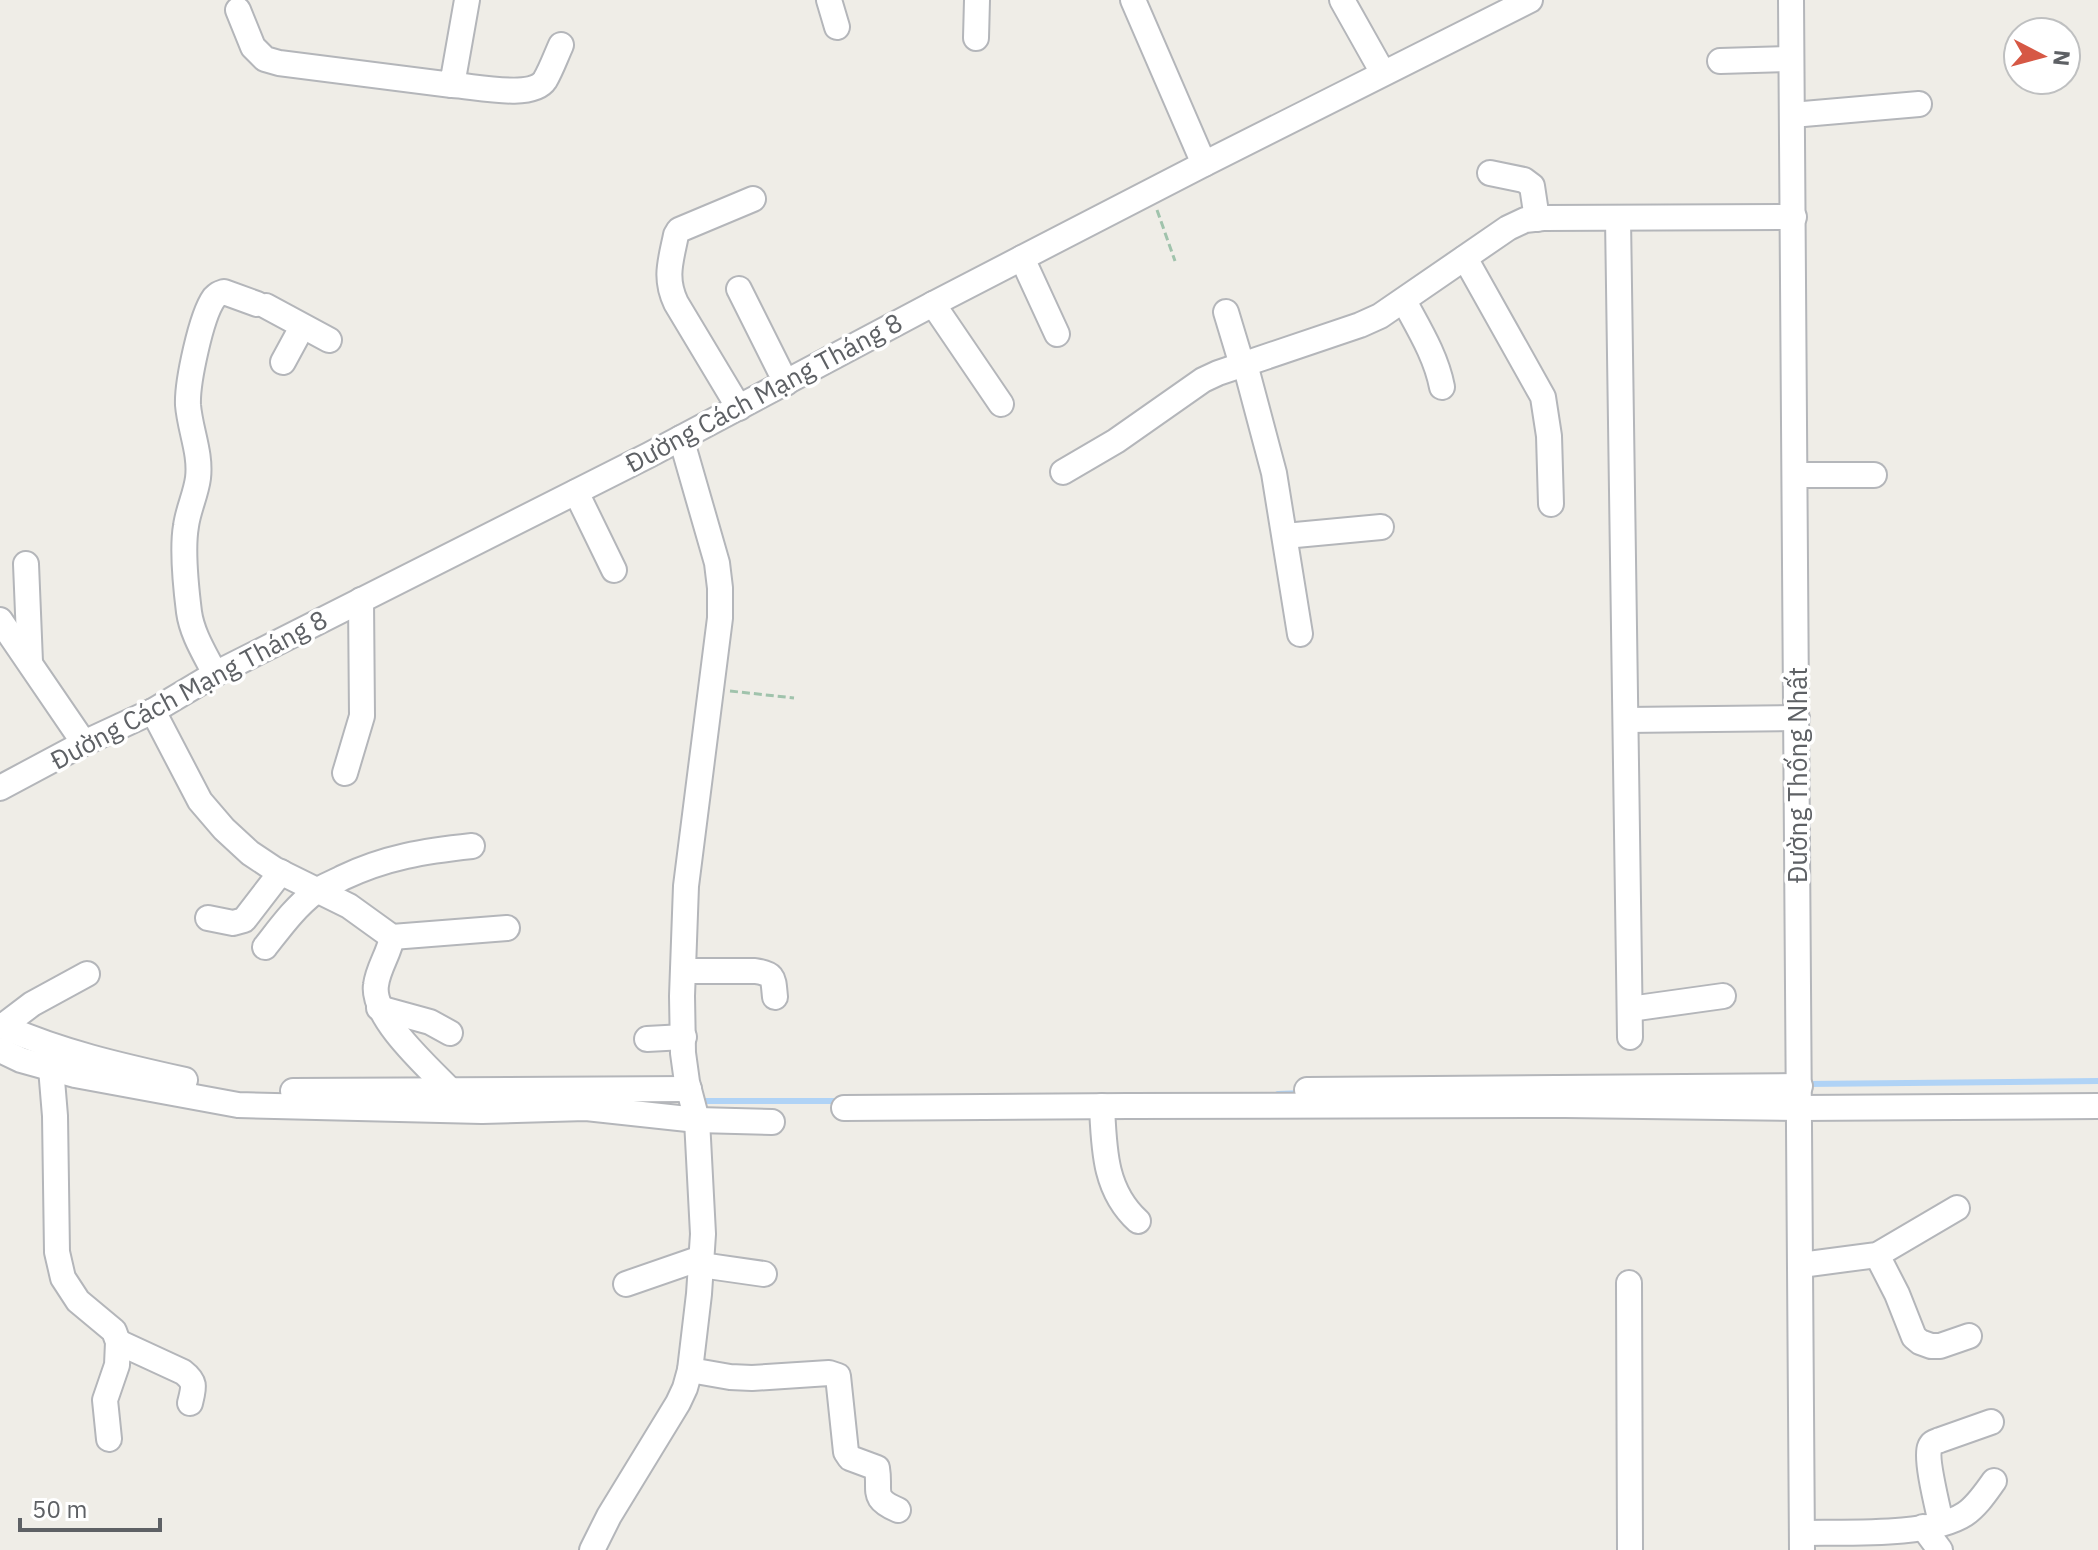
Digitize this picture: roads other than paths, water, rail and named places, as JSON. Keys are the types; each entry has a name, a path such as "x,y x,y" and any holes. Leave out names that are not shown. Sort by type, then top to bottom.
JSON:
{"street":[{"path":"452,85 467,0"},
{"path":"829,0 837,27"},
{"path":"976,38 977,0"},
{"path":"1133,0 1204,164"},
{"path":"1342,0 1383,73"},
{"name":"Đường Cách Mạng Tháng 8","path":"0,788 84,743 153,711 215,674 739,408 1151,191 1530,0"},
{"name":"Đường Thống Nhất","path":"1791,0 1802,1541"},
{"path":"238,10 253,47 265,59 452,85 532,90 543,83 561,45"},
{"path":"1720,61 1791,59"},
{"path":"1792,115 1919,104"},
{"path":"1490,173 1524,180 1532,186 1537,219"},
{"path":"739,408 676,303 668,277 679,230 753,199"},
{"path":"1063,472 1116,441 1203,380 1380,316 1508,228 1525,220 1794,217"},
{"path":"1618,218 1630,1037"},
{"path":"1022,258 1057,334"},
{"path":"1465,258 1543,397 1549,436 1551,504"},
{"path":"739,289 786,383"},
{"path":"215,674 192,628 184,538 198,480 188,394 202,325 216,295 224,292 260,301 307,319 329,340"},
{"path":"1404,301 1439,371 1442,387"},
{"path":"933,304 1001,404"},
{"path":"1226,312 1274,473 1300,634"},
{"path":"283,362 307,319"},
{"path":"592,1550 685,1388 690,1370 701,1262 703,1214 692,1103 684,1063 683,971 689,857 720,618 720,588 717,563 681,438"},
{"path":"1796,475 1874,475"},
{"path":"576,492 614,570"},
{"path":"1285,536 1381,527"},
{"path":"26,564 30,662"},
{"path":"345,773 362,716 361,600"},
{"path":"0,620 84,743"},
{"path":"153,711 200,801 250,853 349,906 392,937 507,928"},
{"path":"1626,720 1797,718"},
{"path":"265,947 293,912 317,890 393,858 472,846"},
{"path":"208,918 233,923 244,920 281,872"},
{"path":"392,937 390,950 376,981 379,1008 393,1028 451,1091"},
{"path":"683,971 767,972 771,975 775,997"},
{"path":"1,1033 32,1004 87,974"},
{"path":"1630,1009 1723,996"},
{"path":"379,1008 430,1022 450,1033"},
{"path":"1,1033 21,1060 117,1083 238,1105 482,1111 692,1103"},
{"path":"1,1033 19,1034 104,1062 198,1083 261,1091 451,1091 692,1103 772,1122"},
{"path":"647,1039 684,1037"},
{"path":"51,1068 55,1116 57,1252 63,1278 78,1301 114,1331 118,1342 117,1365 105,1400 109,1439"},
{"path":"1800,1097 1565,1105 1102,1106 844,1102 941,1093 1800,1097 2098,1106"},
{"path":"1102,1106 1107,1170 1123,1205 1138,1221"},
{"path":"1801,1265 1877,1255 1957,1208"},
{"path":"1877,1255 1914,1337 1931,1346 1940,1346 1969,1336"},
{"path":"626,1284 701,1262 764,1274"},
{"path":"1629,1283 1630,1550"},
{"path":"118,1342 191,1378 194,1385 190,1403"},
{"path":"690,1370 752,1378 829,1373 838,1376 846,1452 850,1458 877,1468 879,1496 883,1502 898,1510"},
{"path":"1940,1550 1932,1525 1929,1448 1940,1440 1991,1422"},
{"path":"1802,1541 1905,1531 1932,1525 1964,1514 1983,1497 1994,1481"}],"waterway":[{"path":"1806,1084 2098,1081"},
{"path":"1278,1094 1303,1093"},
{"path":"698,1101 843,1101"}]}
